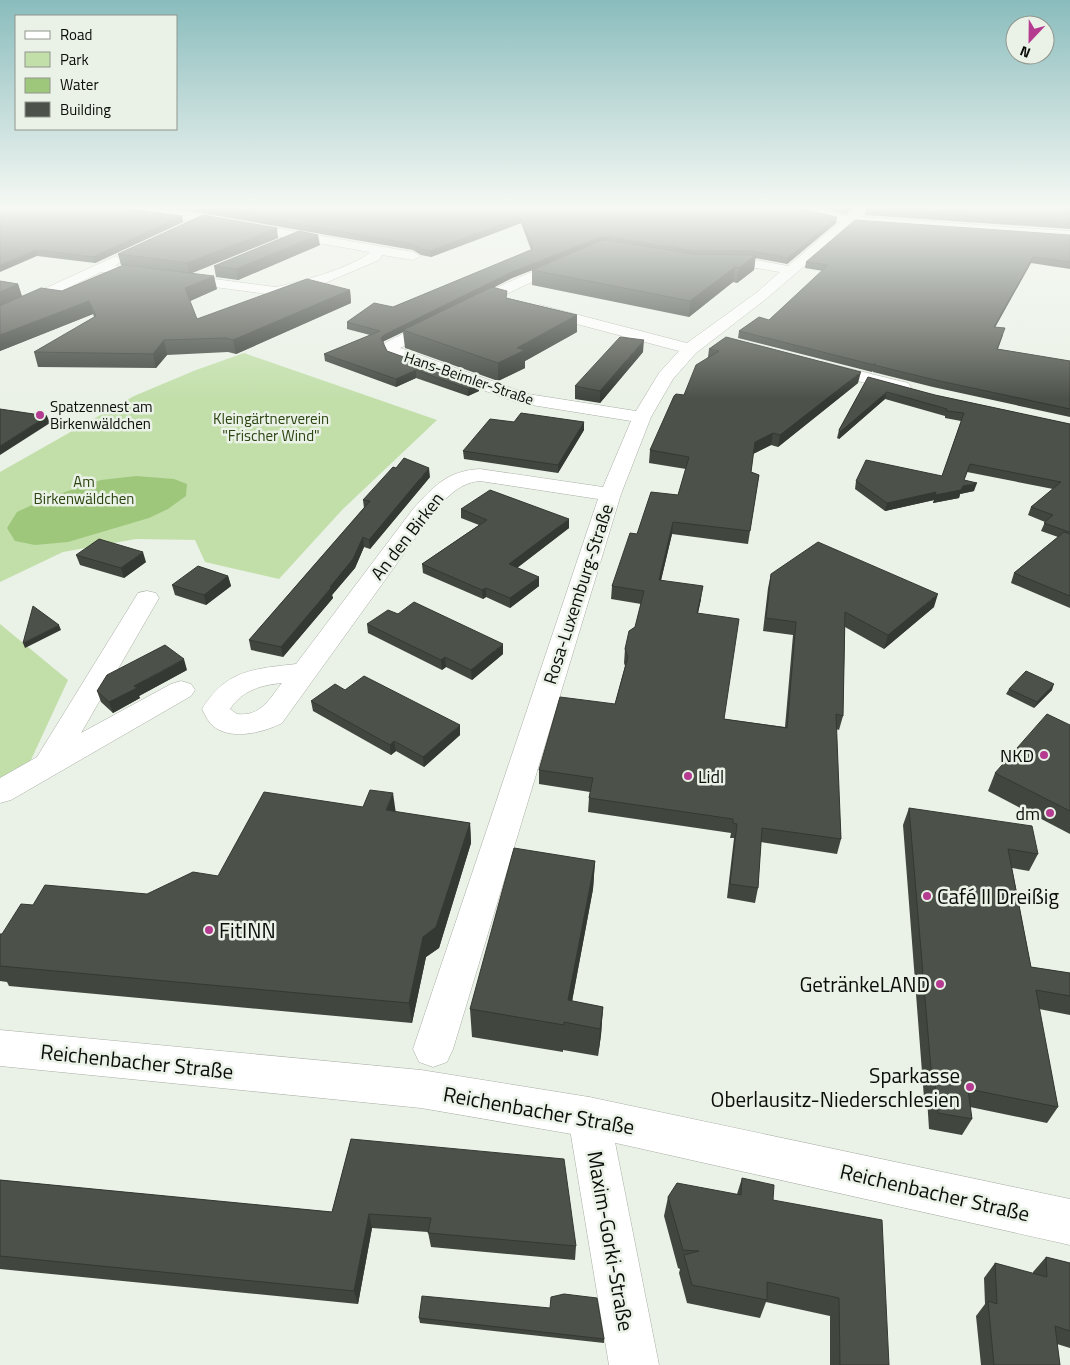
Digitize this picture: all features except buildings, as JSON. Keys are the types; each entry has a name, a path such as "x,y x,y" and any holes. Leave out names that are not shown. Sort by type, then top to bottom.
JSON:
{"street":[{"path":"0,315 94,271"},
{"path":"120,271 262,291 289,290 342,271"},
{"path":"190,280 215,271"},
{"name":"Hans-Beimler-Straße","path":"548,271 518,283 391,346 394,352 525,399 642,417"},
{"name":"Rosa-Luxemburg-Straße","path":"434,1049 610,494 642,417 665,377 708,343 789,271"},
{"path":"490,297 509,302"},
{"path":"527,307 708,343"},
{"path":"804,362 915,390"},
{"name":"An den Birken","path":"304,672 421,514 447,484 458,478 480,475 610,494"},
{"path":"48,764 147,598"},
{"path":"0,792 181,690"},
{"name":"Reichenbacher Straße","path":"0,1048 421,1089 589,1117 1070,1222"},
{"name":"Maxim-Gorki-Straße","path":"589,1117 634,1365"}],"green space":[{"path":"244,353 437,420 342,510 279,579 205,562 195,540 136,539 63,552 0,582 0,472 134,396 196,370"},
{"path":"0,624 68,680 30,762 0,779"}],"water":[{"path":"136,476 174,479 187,484 186,496 168,509 149,518 68,542 35,545 15,541 7,528 17,512 47,498 101,480"}],"place":[{"name":"Spatzennest am Birkenwäldchen","path":"40,415"},
{"name":"NKD","path":"1044,755"},
{"name":"Lidl","path":"688,776"},
{"name":"dm","path":"1050,813"},
{"name":"Café II Dreißig","path":"927,896"},
{"name":"FitINN","path":"209,930"},
{"name":"GetränkeLAND","path":"940,984"},
{"name":"Sparkasse Oberlausitz-Niederschlesien","path":"970,1087"}],"park label":[{"name":"Kleingärtnerverein \"Frischer Wind\"","path":"271,426"},
{"name":"Am Birkenwäldchen","path":"84,490"}]}
